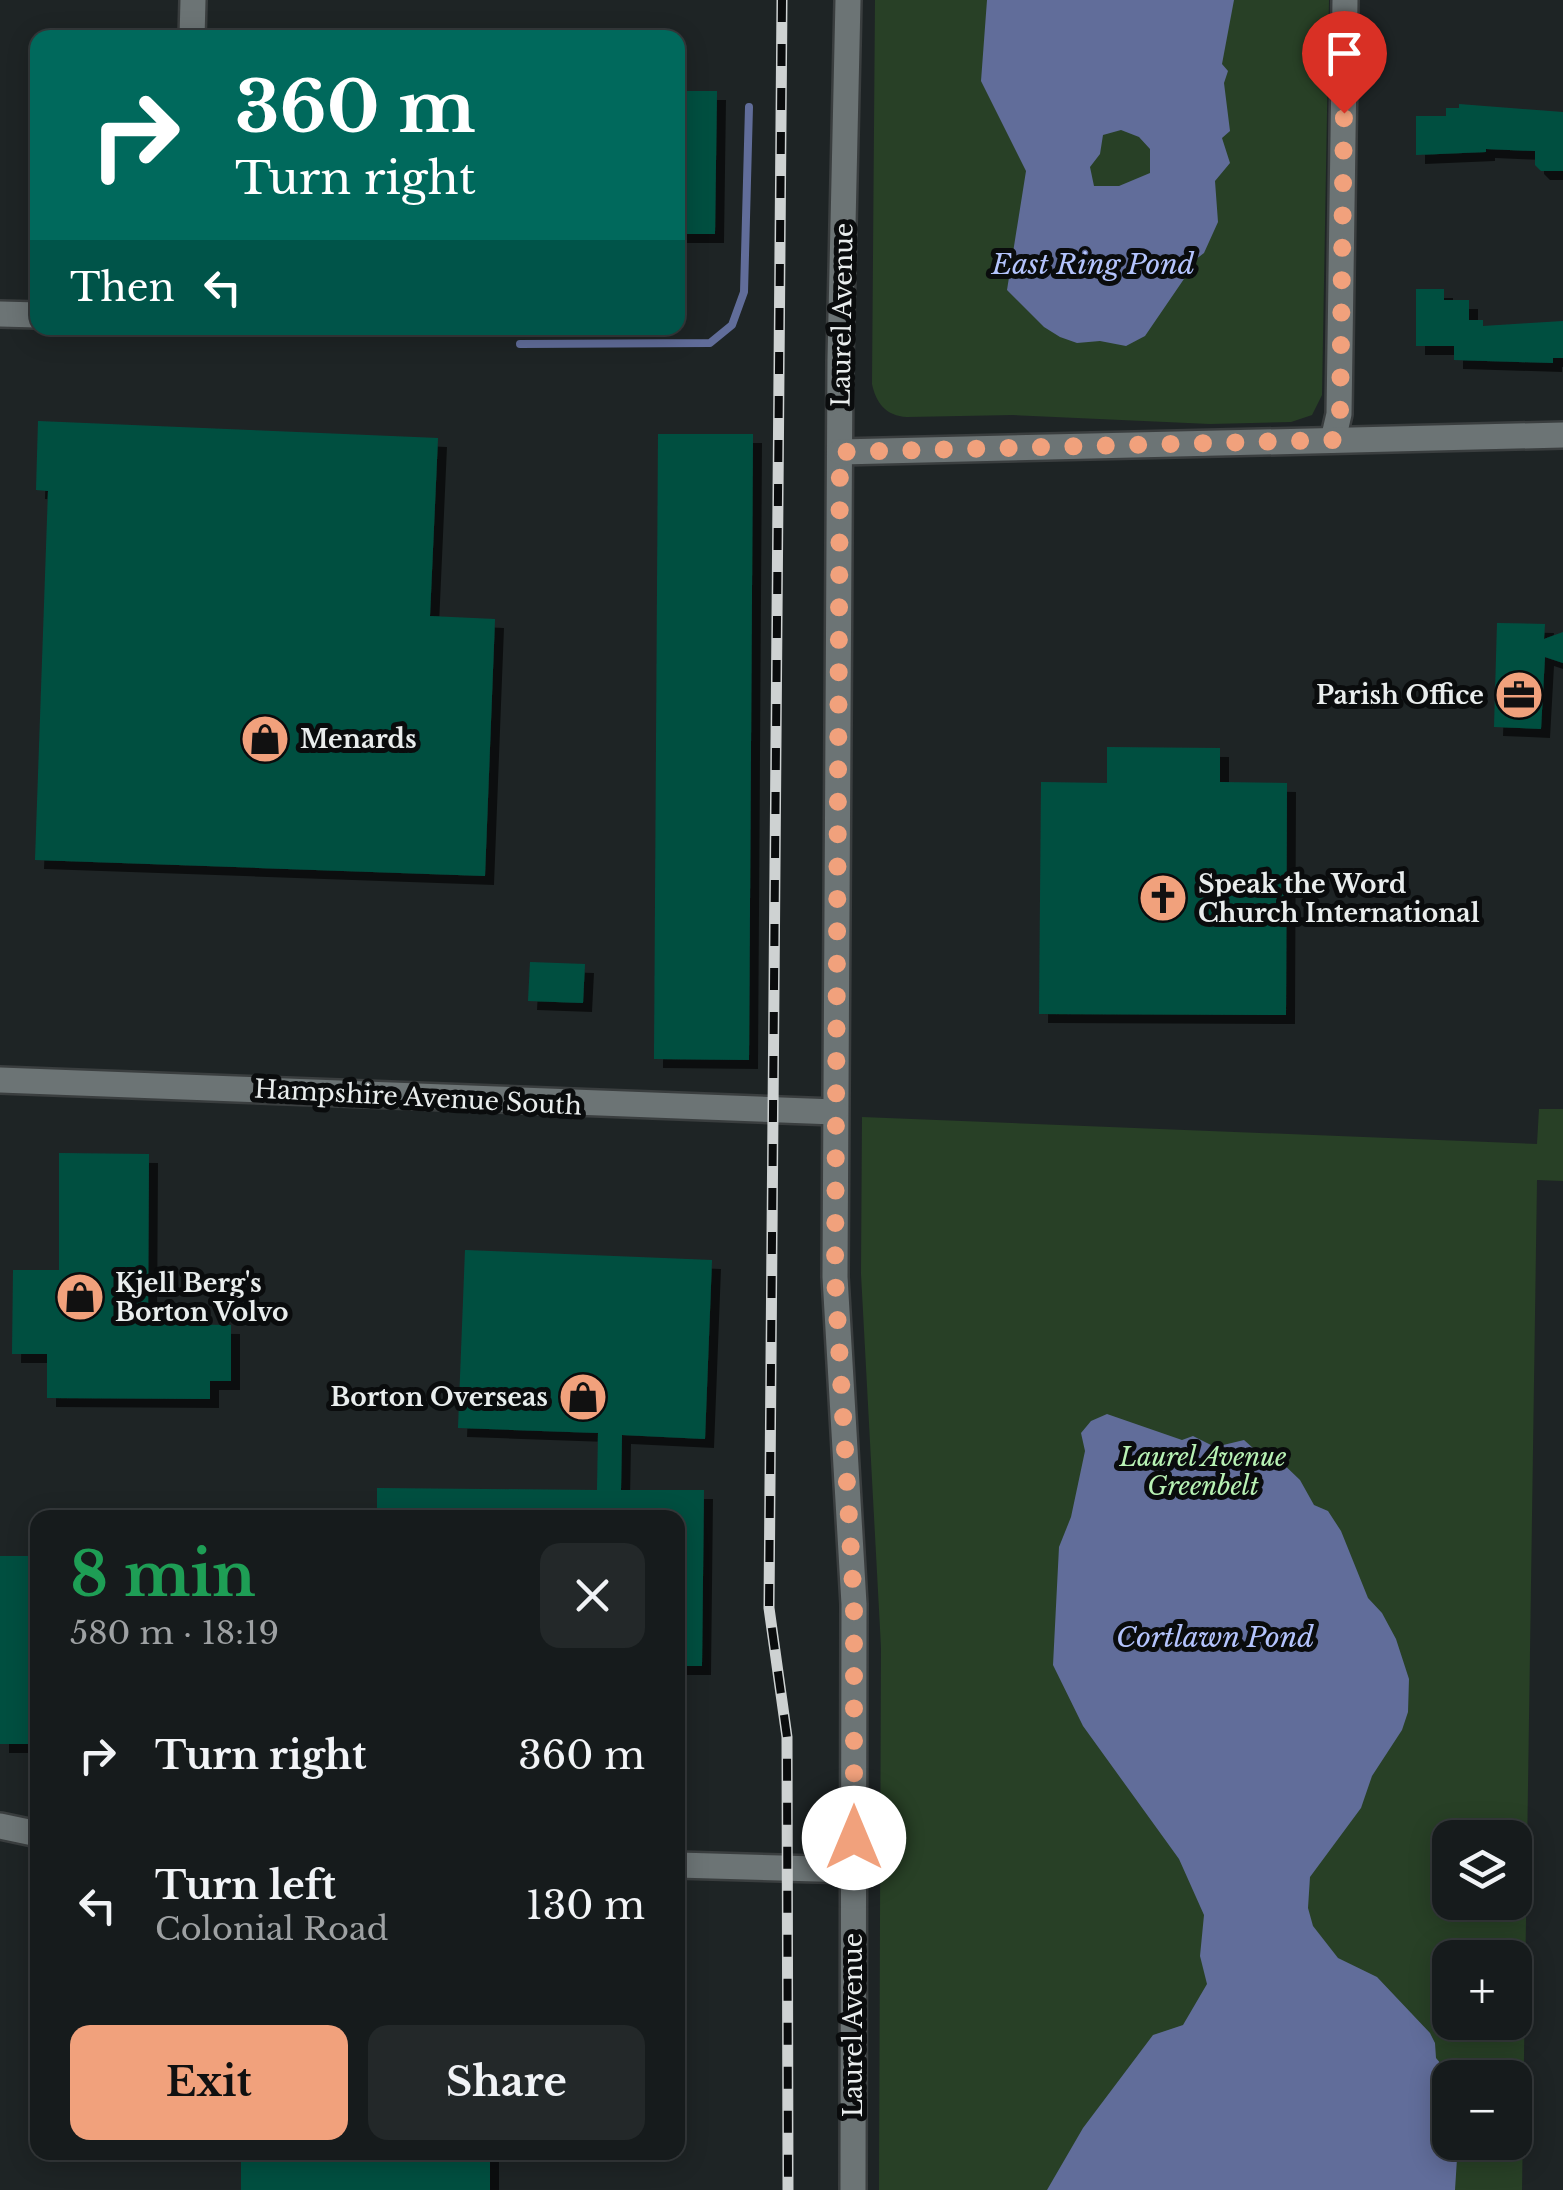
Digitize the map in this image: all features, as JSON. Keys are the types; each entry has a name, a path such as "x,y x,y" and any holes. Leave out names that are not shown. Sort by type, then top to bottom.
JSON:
{"street":[{"path":"192,30 193,0"},
{"name":"Laurel Avenue","path":"848,0 835,1112 836,1316 854,1604 853,2190"},
{"path":"1334,440 1340,414 1345,0"},
{"path":"0,314 30,314"},
{"path":"840,452 1563,435"},
{"name":"Hampshire Avenue South","path":"0,1080 835,1112"},
{"path":"0,1826 30,1832"},
{"path":"685,1864 854,1870"}],"green space":[{"path":"875,0 1329,0 1322,395 1312,415 1291,422 1210,424 1013,415 907,417 883,407 872,384"},
{"name":"Laurel Avenue Greenbelt","path":"1539,1109 1563,1109 1563,1181 1537,1180 1527,1820 1432,1820 1432,1920 1526,1920 1526,1940 1432,1940 1432,2040 1524,2040 1524,2060 1432,2060 1432,2160 1522,2160 1522,2190 879,2190 881,1647 861,1274 862,1117 1537,1144"}],"water":[{"name":"East Ring Pond","path":"987,0 1234,0 1222,64 1228,71 1224,83 1230,131 1222,138 1230,163 1215,181 1218,222 1204,253 1191,263 1145,336 1126,346 1100,341 1077,343 1044,327 1007,290 1026,171 981,81","holes":["1121,130 1139,137 1150,149 1150,173 1119,186 1094,186 1090,167 1100,154 1103,135"]},
{"name":"Cortlawn Pond","path":"1107,1414 1182,1440 1193,1436 1215,1447 1244,1440 1263,1457 1276,1457 1300,1480 1314,1505 1328,1511 1341,1531 1368,1598 1382,1613 1396,1639 1409,1679 1408,1712 1402,1730 1372,1776 1361,1808 1310,1877 1308,1908 1313,1926 1338,1958 1377,1977 1430,2033 1438,2060 1432,2060 1432,2160 1457,2160 1455,2190 1047,2190 1083,2128 1153,2035 1183,2025 1207,1984 1200,1956 1204,1915 1179,1859 1083,1726 1053,1665 1059,1547 1071,1517 1085,1451 1081,1433 1091,1421"}],"building":[{"path":"685,91 717,91 715,234 685,234"},
{"path":"1459,104 1563,112 1563,171 1541,171 1535,165 1535,151 1486,149 1416,155 1416,116 1446,116 1446,108 1459,108"},
{"path":"1416,289 1444,289 1444,300 1469,300 1469,320 1483,320 1483,326 1563,321 1563,358 1553,358 1553,363 1454,360 1454,346 1416,346"},
{"name":"Menards","path":"38,421 438,438 430,616 495,619 485,876 35,860 48,491 36,490"},
{"path":"658,434 753,434 749,1060 654,1059"},
{"name":"Parish Office","path":"1497,623 1545,624 1544,639 1563,632 1563,663 1545,657 1541,729 1494,727"},
{"name":"Speak the Word Church International","path":"1107,747 1220,748 1220,782 1287,783 1286,1015 1039,1014 1041,782 1107,783"},
{"path":"530,962 585,964 583,1003 528,1001"},
{"name":"Kjell Berg's Borton Volvo","path":"59,1153 149,1154 148,1324 231,1325 231,1381 210,1381 210,1399 47,1398 47,1354 12,1354 13,1270 59,1270"},
{"name":"Borton Overseas","path":"465,1250 712,1260 705,1439 622,1435 621,1490 704,1490 702,1666 685,1666 685,1510 377,1510 377,1488 597,1490 598,1433 458,1428"},
{"path":"0,1556 30,1556 30,1744 0,1744"},
{"path":"241,2160 490,2160 490,2190 241,2190"}],"waterway":[{"path":"520,344 710,343 732,325 744,292 749,107"}],"railway":[{"path":"782,0 769,1608 787,1737 788,2190"}],"place":[{"name":"Parish Office","path":"1519,695"},
{"name":"Menards","path":"265,739"},
{"name":"Speak the Word Church International","path":"1163,898"},
{"name":"Kjell Berg's Borton Volvo","path":"80,1297"},
{"name":"Borton Overseas","path":"583,1397"}],"route":[{"path":"854,1838 854,1604 835,1277 840,452 1334,440 1340,414 1344,113"}]}
